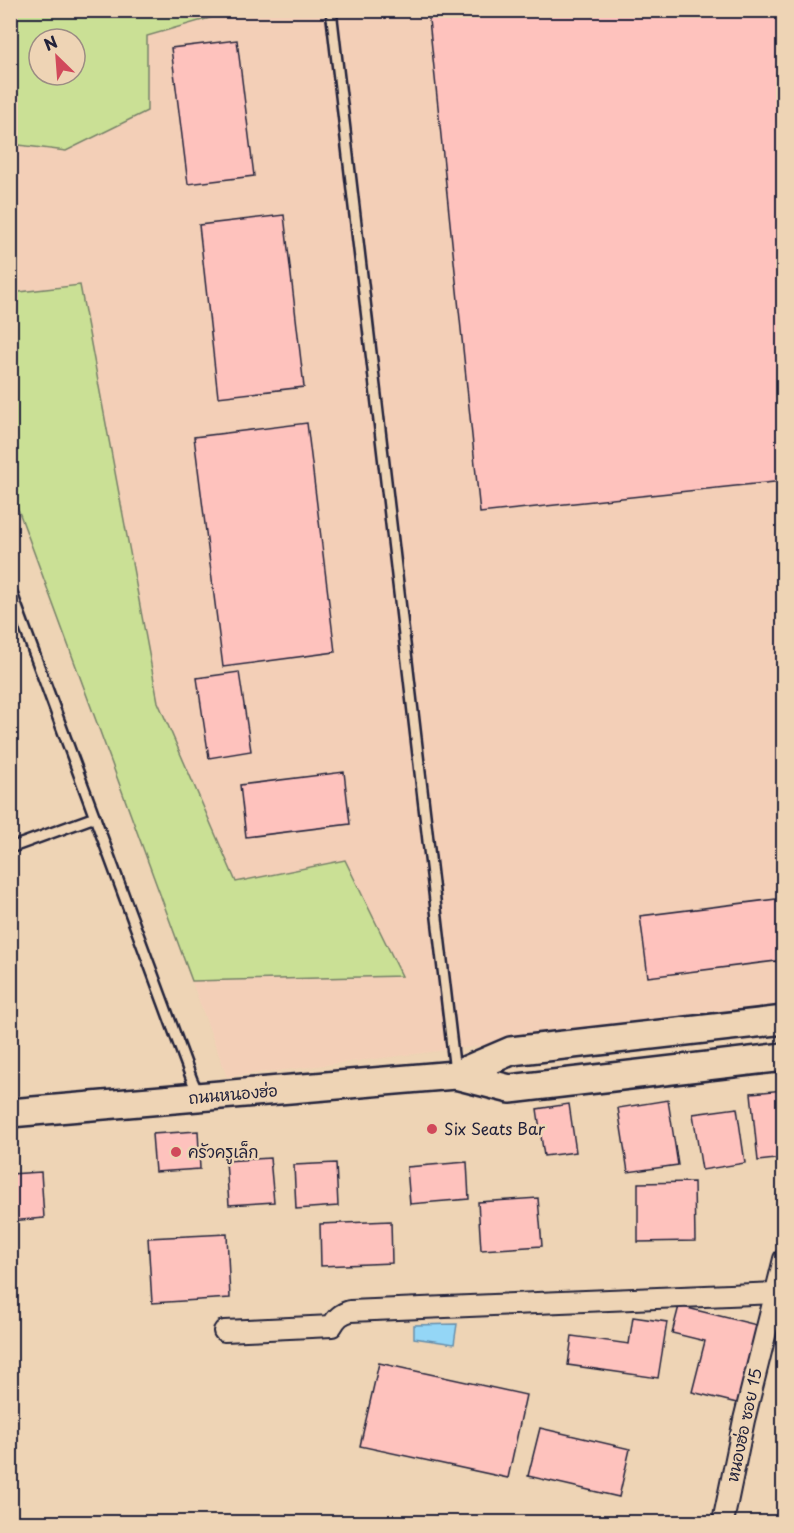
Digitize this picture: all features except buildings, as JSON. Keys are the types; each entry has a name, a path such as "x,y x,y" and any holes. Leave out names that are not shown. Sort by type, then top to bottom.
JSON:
{"street":[{"name":"ถนนหนองฮ่อ","path":"10,1113 455,1075 511,1051 783,1020"},
{"name":"ถนนหนองฮ่อ","path":"455,1075 510,1089 783,1057"},
{"name":"หนองฮ่อ ซอย 15","path":"723,1522 744,1420 783,1259"},
{"path":"224,1331 333,1326 336,1318 350,1311 775,1293"}],"lane":[{"path":"331,10 455,1075"},
{"path":"10,588 192,1080 201,1097"},
{"path":"10,848 95,817"}],"shaded area":[{"path":"11,11 783,11 783,1009 227,1077 11,490"}],"green space":[{"path":"11,10 234,10 147,36 147,111 66,151 11,144"},
{"path":"80,285 158,702 236,882 345,860 402,976 192,981 11,490 11,293"}],"water":[{"path":"457,1324 454,1344 414,1338 414,1325"}],"place":[{"name":"Six Seats Bar","path":"432,1129"},
{"name":"ครัวครูเล็ก","path":"176,1152"}]}
